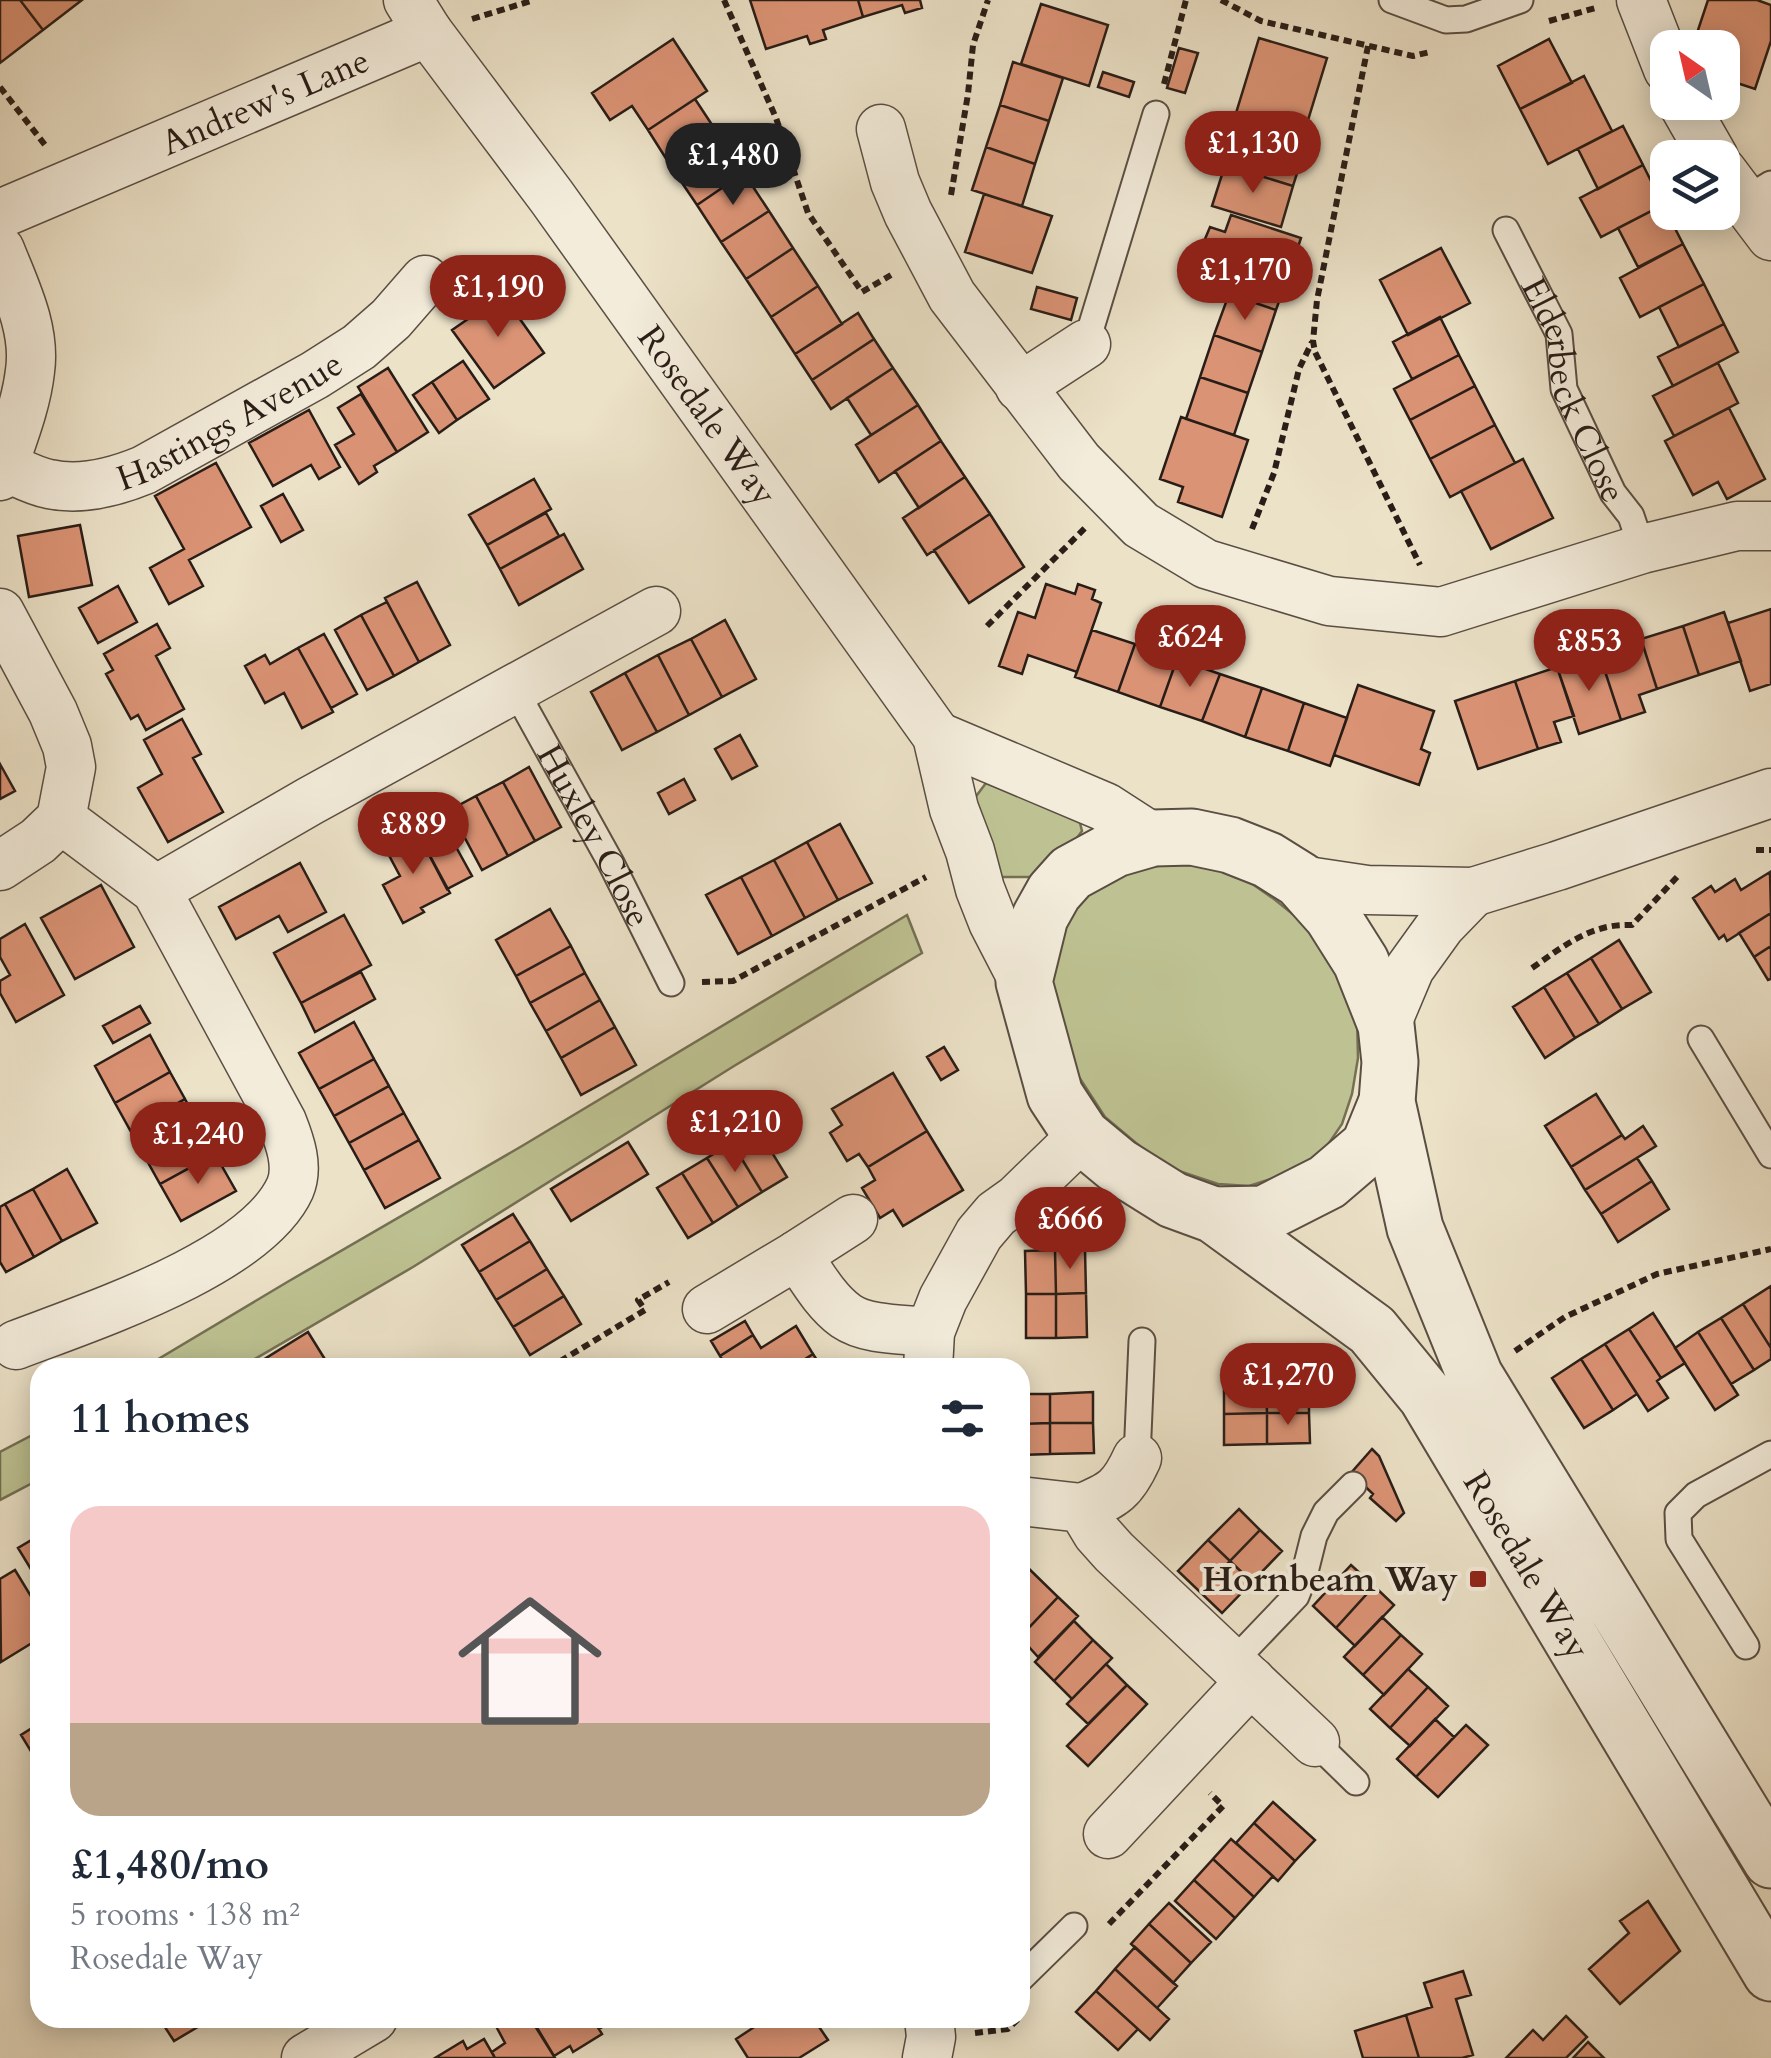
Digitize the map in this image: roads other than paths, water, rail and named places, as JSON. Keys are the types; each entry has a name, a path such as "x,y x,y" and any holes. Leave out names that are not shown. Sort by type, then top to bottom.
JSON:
{"street":[{"path":"1641,0 1653,30"},
{"name":"Andrew's Lane","path":"0,214 74,183 418,16"},
{"name":"Rosedale Way","path":"418,16 937,736 954,808 980,889 1024,982 1055,1095 1082,1136 1117,1165 1173,1200 1214,1215 1372,1330 1426,1396 1771,1973"},
{"name":"Elderbeck Close","path":"881,129 896,182 928,255 952,296 1020,388 1078,462 1141,524 1206,564 1329,601 1441,612 1642,549 1738,526 1771,526"},
{"name":"Hastings Avenue","path":"0,250 29,334 31,368 18,427 2,472 71,486 120,480 144,470 315,375 359,347 426,280"},
{"path":"1020,388 1086,344"},
{"path":"156,890 656,611"},
{"path":"0,613 53,712 71,767 61,819 38,842 0,866"},
{"path":"937,736 1104,807 1154,838"},
{"name":"Rosedale Way","path":"1300,880 1367,890 1473,892 1771,793"},
{"path":"16,1345 165,1286 205,1264 256,1230 278,1207 291,1186 294,1168 282,1122 156,890 61,819"},
{"name":"Rosedale Way","path":"1024,982 1040,917 1054,892 1072,873 1094,860 1115,849 1154,838 1192,837 1230,845 1268,860 1300,880 1332,916 1361,962 1386,1026 1390,1062 1387,1102 1415,1228 1475,1376 1771,1860"},
{"name":"Rosedale Way","path":"1386,1026 1410,968 1441,925 1473,892"},
{"name":"Rosedale Way","path":"1214,1215 1264,1214 1327,1182 1369,1146 1387,1102"},
{"path":"797,1254 820,1289 845,1315 929,1350 943,1299 979,1234 1082,1136"},
{"path":"708,1309 852,1219"},
{"path":"1030,1502 1082,1508 1108,1498 1121,1487 1137,1458"},
{"path":"1082,1508 1097,1534 1114,1552 1314,1742"},
{"path":"1108,1834 1177,1761 1242,1672"},
{"path":"306,2058 356,2028"}],"lane":[{"path":"1392,0 1446,20 1466,19 1520,0"},
{"path":"1086,344 1156,114"},
{"name":"Elderbeck Close","path":"1506,230 1559,334 1564,389 1613,493 1631,516 1642,549"},
{"name":"Huxley Close","path":"514,688 671,984"},
{"path":"1702,1039 1771,1155"},
{"path":"1137,1458 1142,1341"},
{"path":"1746,1646 1679,1539 1678,1513 1696,1494 1771,1454"},
{"path":"1242,1672 1296,1596 1314,1536 1326,1512 1353,1485"},
{"path":"1314,1742 1356,1782"},
{"path":"1030,1969 1074,1926"}],"place":[{"name":"Hornbeam Way","path":"1478,1579"}]}
